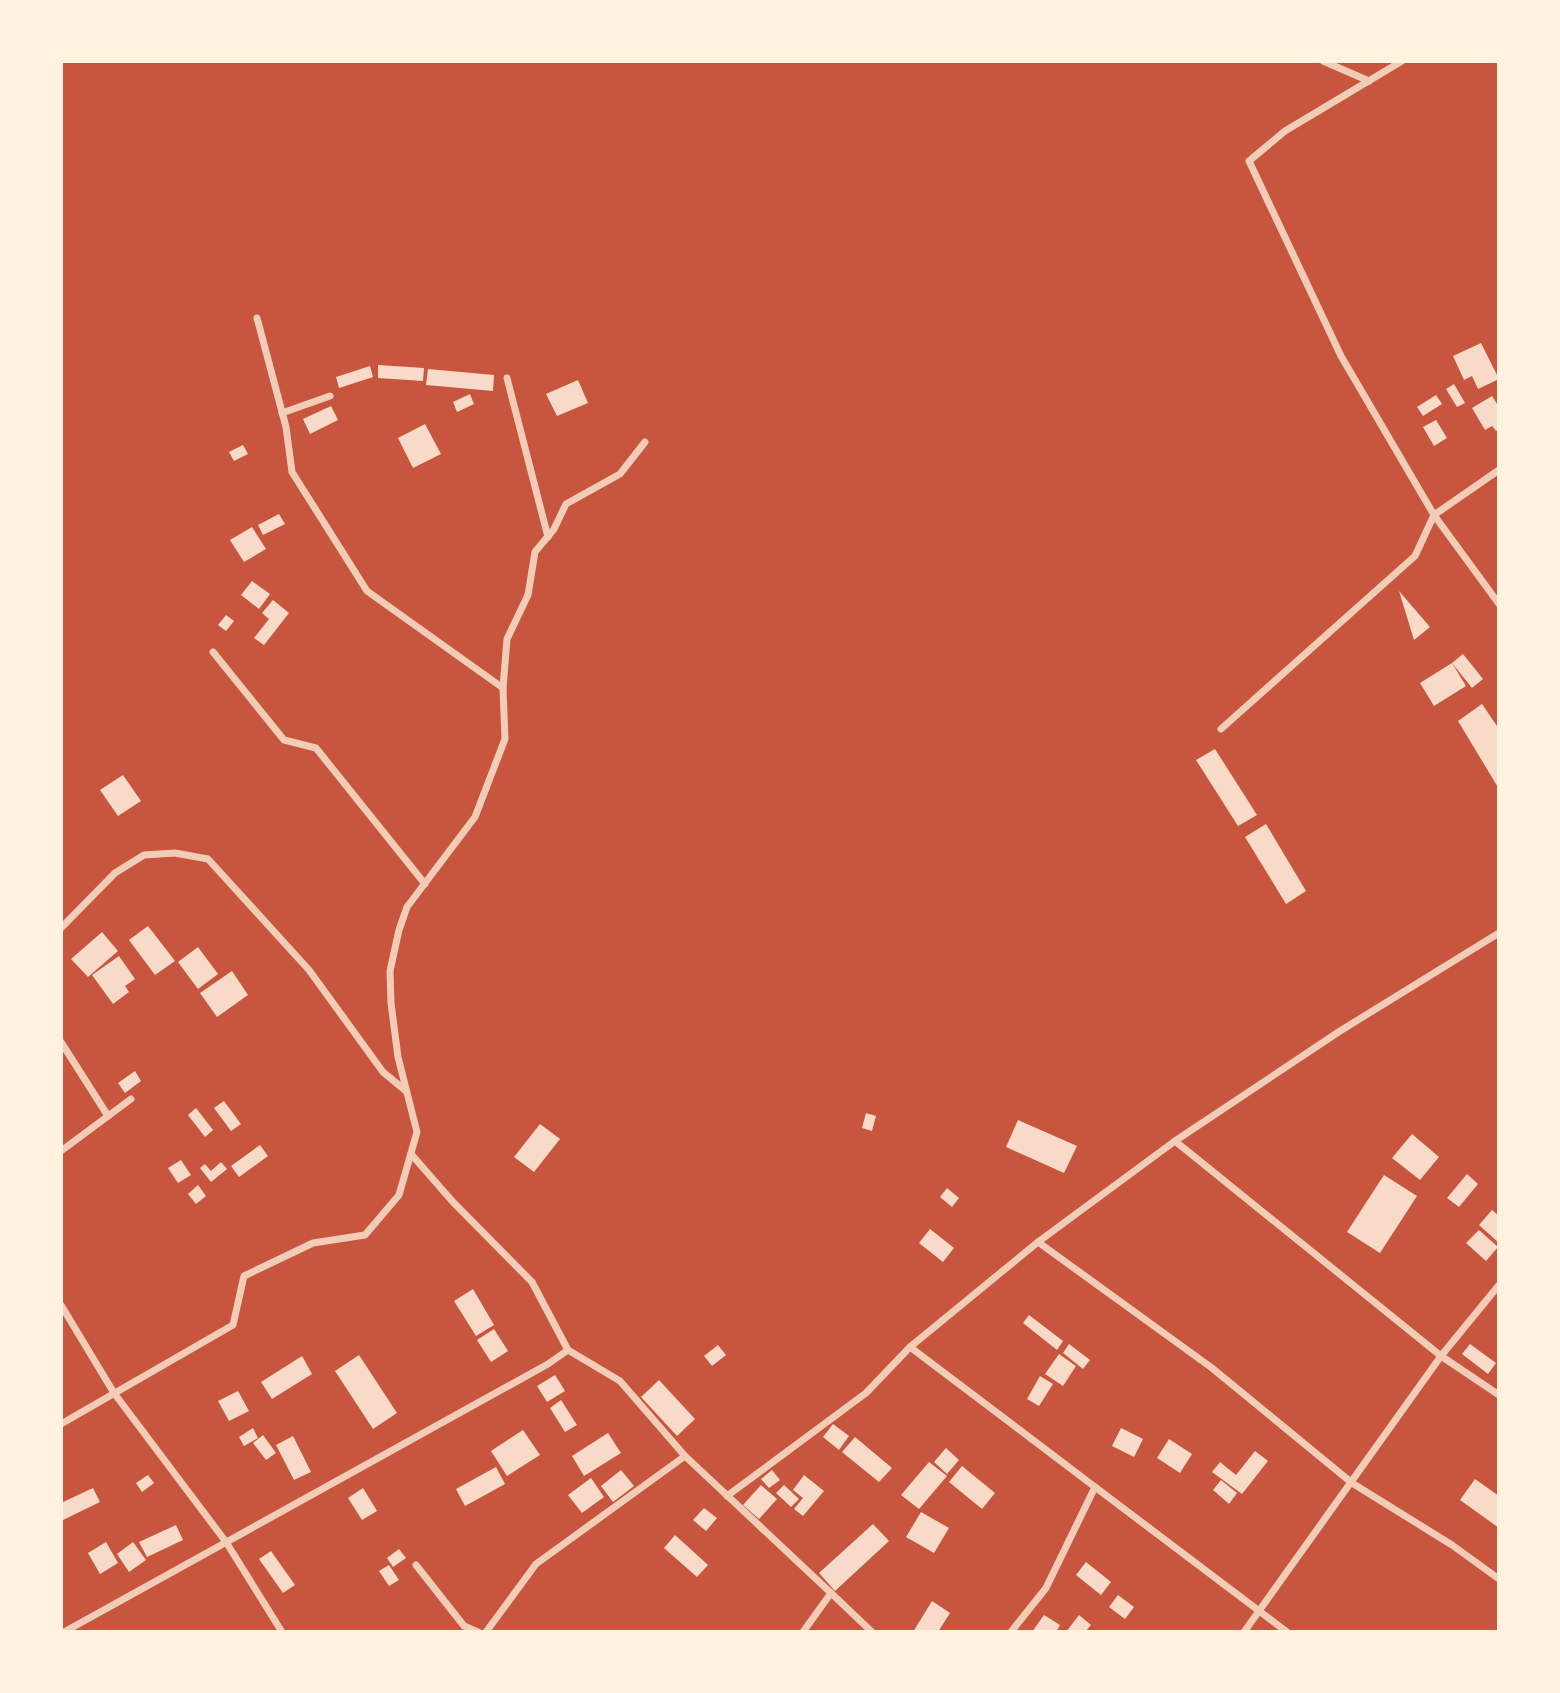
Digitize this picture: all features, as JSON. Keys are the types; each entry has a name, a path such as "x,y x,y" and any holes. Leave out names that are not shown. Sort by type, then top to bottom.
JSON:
{"street":[{"path":"1323,61 1369,81"},
{"path":"1402,61 1285,131 1248,161 1340,356 1434,516 1499,604"},
{"path":"257,318 282,413 292,472 367,591 503,688"},
{"path":"507,378 548,537"},
{"path":"282,413 330,396"},
{"path":"61,1424 233,1325 244,1276 313,1243 365,1235 399,1195 417,1132 398,1057 390,971 407,907 475,817 505,739 503,688 508,639 528,595 536,552 548,537 566,504 620,474 645,442"},
{"path":"1221,729 1415,556 1434,516 1499,470"},
{"path":"213,652 284,740 316,748 425,884"},
{"path":"61,928 115,873 144,855 175,853 208,859 309,970 383,1072 407,1092"},
{"path":"727,1496 866,1393 910,1347 1038,1242 1175,1141 1339,1031 1499,933"},
{"path":"61,1042 108,1116"},
{"path":"61,1151 131,1099"},
{"path":"1175,1141 1441,1356 1499,1395"},
{"path":"411,1154 453,1202 532,1282 568,1350 620,1381 685,1456 872,1632"},
{"path":"1038,1242 1212,1368 1352,1482 1452,1545 1499,1579"},
{"path":"1244,1632 1441,1356 1499,1285"},
{"path":"61,1305 114,1393 226,1542 282,1632"},
{"path":"910,1347 1287,1632"},
{"path":"64,1632 548,1364 568,1350"},
{"path":"486,1632 536,1564 685,1456"},
{"path":"1011,1632 1046,1588 1095,1487"},
{"path":"416,1565 464,1626 478,1632"},
{"path":"803,1632 831,1593"}],"building":[{"path":"1481,343 1499,379 1478,389 1472,376 1464,380 1453,356"},
{"path":"378,365 424,368 423,381 378,378"},
{"path":"370,366 373,377 339,388 336,377"},
{"path":"428,369 494,375 493,391 426,385"},
{"path":"578,380 588,403 557,416 546,394"},
{"path":"1454,384 1465,403 1457,407 1446,389"},
{"path":"470,394 474,404 457,412 453,402"},
{"path":"1436,395 1442,404 1423,416 1417,407"},
{"path":"1492,396 1499,407 1499,429 1496,431 1492,426 1485,430 1472,408"},
{"path":"331,406 338,420 310,434 303,419"},
{"path":"1436,420 1447,438 1434,446 1423,427"},
{"path":"425,424 441,454 413,468 398,438"},
{"path":"243,445 248,454 234,461 229,452"},
{"path":"279,514 285,524 263,535 258,525"},
{"path":"252,527 266,549 244,562 230,540"},
{"path":"252,581 270,594 259,609 241,595"},
{"path":"1399,591 1430,627 1414,640"},
{"path":"273,600 289,613 264,645 254,638 269,619 262,613"},
{"path":"226,615 234,621 226,631 218,625"},
{"path":"1463,654 1483,679 1472,688 1452,663"},
{"path":"1452,663 1466,686 1434,706 1420,683"},
{"path":"1482,704 1499,729 1499,789 1458,721"},
{"path":"1215,749 1257,815 1238,826 1196,760"},
{"path":"123,775 141,801 118,816 100,790"},
{"path":"1266,824 1306,891 1286,904 1245,837"},
{"path":"148,926 175,961 155,975 129,940"},
{"path":"102,932 118,951 88,977 71,959"},
{"path":"198,947 218,974 198,989 178,962"},
{"path":"119,956 135,979 125,986 129,992 113,1004 92,975"},
{"path":"232,971 248,995 217,1017 200,993"},
{"path":"135,1071 141,1081 125,1093 118,1083"},
{"path":"224,1101 241,1124 231,1131 214,1108"},
{"path":"196,1108 213,1130 205,1137 188,1115"},
{"path":"866,1113 876,1116 872,1131 862,1128"},
{"path":"1018,1120 1077,1146 1064,1173 1006,1147"},
{"path":"540,1124 560,1139 534,1172 514,1157"},
{"path":"1412,1134 1439,1157 1420,1180 1392,1158"},
{"path":"260,1145 268,1156 239,1177 231,1166"},
{"path":"181,1160 191,1175 178,1183 168,1168"},
{"path":"221,1162 227,1169 211,1182 200,1168 205,1164 211,1171"},
{"path":"1467,1174 1478,1184 1459,1207 1447,1198"},
{"path":"1384,1175 1417,1196 1380,1253 1347,1232"},
{"path":"198,1185 206,1196 196,1204 188,1194"},
{"path":"947,1188 959,1198 952,1207 940,1197"},
{"path":"1492,1210 1499,1216 1499,1243 1479,1225"},
{"path":"930,1229 954,1248 943,1262 919,1243"},
{"path":"1479,1230 1498,1247 1486,1261 1466,1243"},
{"path":"473,1289 494,1325 476,1336 454,1301"},
{"path":"1029,1315 1063,1341 1057,1350 1023,1323"},
{"path":"494,1329 508,1351 491,1362 477,1340"},
{"path":"1069,1344 1090,1360 1083,1369 1063,1353"},
{"path":"1470,1344 1496,1363 1488,1374 1462,1354"},
{"path":"718,1345 726,1355 712,1366 704,1356"},
{"path":"1059,1354 1076,1366 1063,1386 1045,1374"},
{"path":"359,1355 397,1413 373,1429 335,1371"},
{"path":"302,1356 312,1374 272,1399 261,1382"},
{"path":"555,1375 565,1391 547,1402 537,1386"},
{"path":"1040,1376 1053,1384 1039,1406 1027,1399"},
{"path":"659,1380 695,1419 677,1436 641,1397"},
{"path":"238,1391 249,1411 229,1421 218,1401"},
{"path":"561,1400 577,1425 565,1432 550,1408"},
{"path":"833,1424 849,1436 839,1450 823,1437"},
{"path":"253,1428 258,1438 244,1446 239,1437"},
{"path":"1121,1428 1143,1439 1134,1457 1112,1446"},
{"path":"523,1430 540,1455 507,1476 491,1451"},
{"path":"608,1433 621,1453 584,1476 572,1456"},
{"path":"263,1435 276,1453 266,1460 253,1443"},
{"path":"293,1436 311,1472 294,1480 276,1445"},
{"path":"855,1437 892,1468 879,1482 842,1452"},
{"path":"1169,1439 1192,1454 1180,1473 1157,1458"},
{"path":"946,1448 959,1460 947,1474 934,1462"},
{"path":"1255,1451 1268,1461 1242,1494 1212,1472 1220,1462 1236,1475"},
{"path":"929,1462 947,1476 919,1509 901,1495"},
{"path":"962,1466 995,1493 982,1509 949,1482"},
{"path":"496,1467 505,1484 465,1506 456,1489"},
{"path":"621,1470 634,1486 613,1502 601,1486"},
{"path":"772,1470 780,1480 769,1488 761,1479"},
{"path":"148,1475 154,1483 142,1492 136,1483"},
{"path":"804,1475 824,1491 803,1516 794,1509 803,1498 793,1490"},
{"path":"591,1478 604,1497 582,1513 568,1495"},
{"path":"1475,1479 1499,1496 1499,1528 1460,1500"},
{"path":"1221,1480 1237,1493 1229,1504 1213,1490"},
{"path":"761,1485 777,1499 759,1519 743,1505"},
{"path":"784,1485 799,1499 791,1507 776,1493"},
{"path":"93,1488 100,1502 61,1521 61,1503"},
{"path":"363,1488 377,1511 362,1520 348,1498"},
{"path":"704,1508 717,1518 706,1531 693,1520"},
{"path":"921,1512 949,1528 934,1553 906,1537"},
{"path":"873,1524 889,1541 835,1591 819,1573"},
{"path":"176,1525 183,1540 147,1557 139,1542"},
{"path":"675,1535 708,1565 697,1577 664,1548"},
{"path":"106,1542 118,1563 100,1574 88,1553"},
{"path":"133,1542 146,1560 129,1572 117,1554"},
{"path":"399,1549 406,1558 393,1567 387,1558"},
{"path":"271,1551 295,1585 283,1593 259,1559"},
{"path":"1086,1562 1111,1582 1101,1595 1076,1575"},
{"path":"389,1565 399,1580 389,1586 379,1571"},
{"path":"1118,1595 1134,1607 1125,1619 1109,1607"},
{"path":"932,1601 950,1613 938,1632 913,1632"},
{"path":"1044,1615 1060,1625 1056,1632 1032,1632"},
{"path":"1079,1615 1091,1625 1085,1632 1066,1632"}]}
